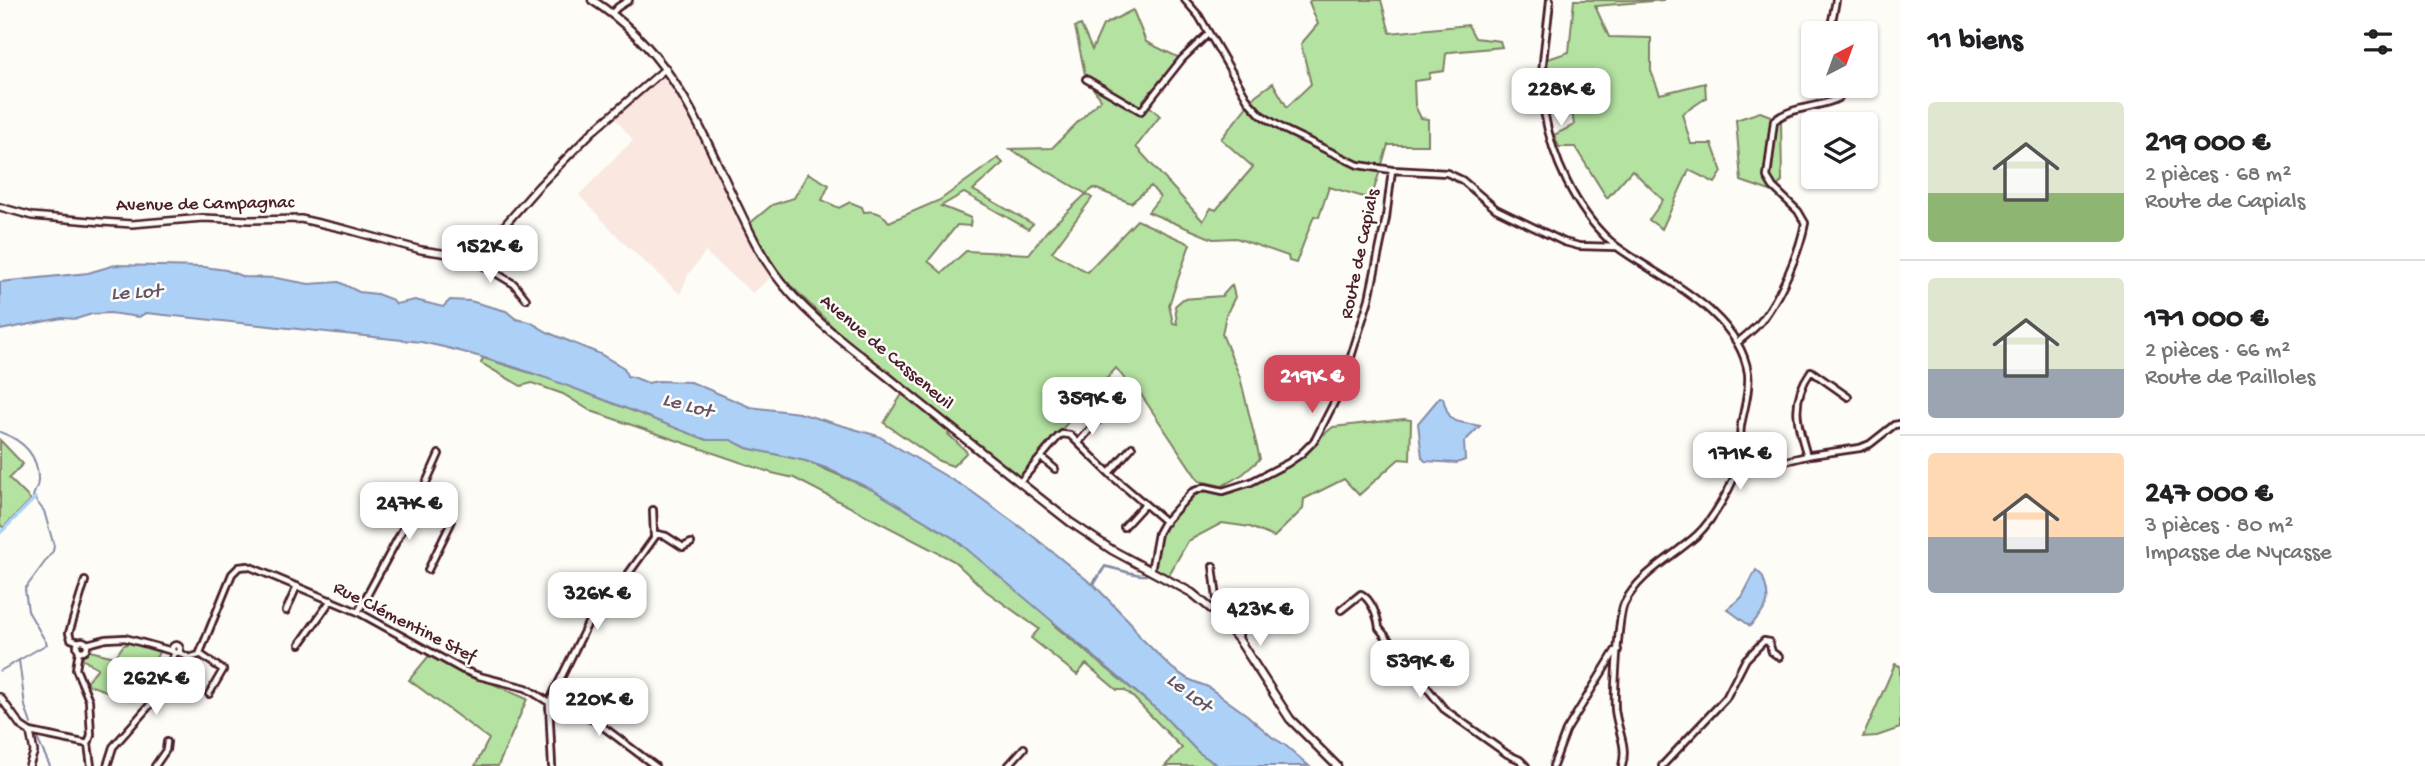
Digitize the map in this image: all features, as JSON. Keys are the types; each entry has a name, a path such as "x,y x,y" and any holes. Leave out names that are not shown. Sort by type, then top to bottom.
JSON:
{"main road":[{"name":"Avenue de Casseneuil","path":"592,0 612,13 642,40 666,68 687,100 748,229 774,274 817,320 1072,523 1112,550 1200,600 1215,612 1239,640 1290,719 1337,766"}],"street":[{"path":"612,13 629,0"},
{"path":"1185,0 1199,16 1249,102 1261,115 1285,130 1358,165 1447,173 1462,180 1496,209 1564,242 1579,246 1617,247"},
{"path":"1550,0 1543,79 1544,108 1546,124 1572,191 1595,225 1617,247 1677,286 1716,317 1737,343 1748,376 1740,432 1740,462 1736,473 1703,529 1660,564 1628,598 1621,614 1615,710 1625,746 1622,766"},
{"path":"1832,21 1836,0"},
{"path":"1086,79 1141,111 1182,59 1209,33"},
{"path":"469,257 483,250 538,187 592,132 666,68"},
{"path":"1737,343 1760,323 1769,309 1801,245 1805,223 1798,211 1773,187 1767,177 1774,121 1781,114 1839,98"},
{"name":"Route de Capials","path":"1151,571 1154,544 1166,522 1192,492 1205,487 1223,491 1251,482 1288,463 1315,440 1341,389 1368,299 1386,218 1392,170"},
{"name":"Avenue de Campagnac","path":"0,207 32,216 132,224 203,218 301,219 421,250 469,257"},
{"path":"469,257 514,285 526,299"},
{"path":"1807,456 1797,423 1798,395 1811,371 1848,397"},
{"path":"1079,442 1105,412"},
{"path":"1736,473 1807,456 1860,448 1870,444 1894,425 1900,424"},
{"path":"1020,482 1062,434 1070,435 1166,522"},
{"path":"1109,473 1132,447"},
{"path":"358,612 416,505 439,454"},
{"path":"1041,457 1055,469"},
{"path":"1124,527 1145,504"},
{"path":"416,505 449,517 451,523 428,570"},
{"path":"653,510 654,537"},
{"path":"552,766 549,702 591,617 621,584 654,537 661,534 683,547 691,543"},
{"name":"Rue Clémentine Stef","path":"200,654 235,569 248,566 358,612 463,670 535,691 549,702 594,720 655,766"},
{"path":"1213,566 1217,599 1239,628 1239,640"},
{"path":"85,581 69,633 71,639 87,644 125,638 189,658 200,654 223,670 209,694"},
{"path":"286,611 297,586"},
{"path":"1341,610 1361,594 1367,597 1378,619 1379,628 1444,709 1507,754 1521,760 1525,766"},
{"path":"300,644 331,600"},
{"path":"1662,766 1726,698 1746,659 1764,641 1769,642 1772,653 1779,657"},
{"path":"79,642 76,647 79,651 76,668 89,700 91,735 88,744 91,766"},
{"path":"79,651 86,650 87,644"},
{"path":"1553,766 1566,731 1618,650"},
{"path":"107,766 114,747 149,706 176,652"},
{"path":"0,697 21,726 30,732 88,744"},
{"path":"29,766 34,752 30,732"},
{"path":"155,766 166,750 167,742"},
{"path":"1008,766 1024,748"}],"shaded area":[{"path":"665,74 777,272 753,293 705,252 688,275 680,294 624,243 579,195 633,140 615,118"}],"green space":[{"path":"1311,0 1381,0 1390,33 1468,25 1475,38 1500,41 1502,47 1450,52 1446,54 1444,71 1430,73 1429,79 1414,81 1415,106 1421,118 1428,119 1428,145 1388,145 1371,199 1329,187 1319,217 1314,216 1296,263 1289,261 1288,256 1236,238 1213,239 1148,212 1160,197 1151,186 1131,203 1094,188 1086,194 1010,149 1052,148 1101,99 1086,79 1075,27 1081,25 1092,50 1103,25 1133,10 1146,42 1182,59 1143,100 1160,116 1136,147 1203,221 1211,208 1216,210 1253,167 1221,139 1256,95 1273,83 1287,107 1311,84 1301,44 1318,24 1309,2"},
{"path":"1574,0 1664,0 1595,6 1609,37 1651,38 1651,71 1660,94 1705,83 1706,98 1682,114 1691,144 1712,144 1722,172 1715,183 1689,170 1662,229 1649,220 1663,200 1632,170 1607,198 1575,147 1559,147 1554,135 1574,125 1568,83 1547,83 1548,59 1569,52"},
{"path":"1760,112 1781,120 1782,181 1773,192 1741,181 1736,120"},
{"path":"998,158 1003,163 973,190 1033,224 1028,229 964,193 941,206 971,218 970,226 957,225 928,261 942,273 966,251 1029,254 1047,231 1086,194 1092,198 1052,252 1087,272 1137,220 1190,244 1169,305 1173,323 1177,324 1175,306 1183,299 1222,296 1232,285 1235,297 1226,315 1222,334 1240,377 1260,459 1243,474 1222,486 1199,481 1132,381 1127,382 1116,368 1019,478 953,427 948,434 967,452 953,466 939,461 884,423 906,388 844,338 777,272 748,225 772,205 794,198 808,173 829,185 822,200 839,208 850,202 862,207 864,212 881,214 889,222 940,200"},
{"path":"483,358 553,380 707,440 732,440 747,448 806,461 873,490 955,539 1161,713 1198,752 1219,766 1165,766 1182,748 1131,695 1124,690 1117,690 1086,664 1077,675 1031,638 1039,629 986,591 954,561 794,478 772,473 591,411 563,394 532,383 521,386 481,363"},
{"path":"1411,420 1410,460 1399,459 1359,495 1344,479 1304,499 1303,509 1274,537 1250,527 1222,523 1188,541 1166,580 1151,571 1158,533 1192,492 1205,487 1223,491 1251,482 1288,463 1333,427"},
{"path":"0,440 23,464 9,478 31,500 3,528 0,524"},
{"path":"130,642 159,652 134,701 86,682 98,668 82,659 85,652 115,657 123,646"},
{"path":"432,652 466,672 527,699 498,766 475,766 489,739 409,680"},
{"path":"1895,664 1900,666 1900,728 1877,736 1863,737"}],"water":[{"name":"Le Lot","path":"115,265 204,267 226,270 244,277 276,278 309,284 339,282 359,292 377,294 393,300 396,304 415,300 443,307 450,300 470,301 506,311 516,319 530,322 549,333 600,354 624,368 627,376 648,383 691,382 750,407 799,413 878,436 971,491 1092,584 1105,566 1147,575 1137,575 1105,567 1094,585 1172,668 1188,679 1208,687 1309,766 1219,766 1198,752 1161,713 955,539 873,490 806,461 747,448 731,440 707,440 530,372 458,350 421,342 146,313 139,317 110,313 92,314 76,319 62,318 0,330 0,282 88,273"},
{"path":"1440,397 1443,398 1448,414 1455,421 1480,426 1464,442 1465,460 1457,463 1425,461 1422,457 1418,423"},
{"path":"1756,570 1763,578 1768,598 1765,607 1750,626 1727,609 1742,597"}],"waterway":[{"path":"0,432 22,444 36,464 38,481 33,497 44,511 54,546 25,589 28,611 47,644 0,671"},
{"path":"0,533 35,498"},
{"path":"19,660 25,706 31,724"},
{"path":"36,736 50,766"}]}
